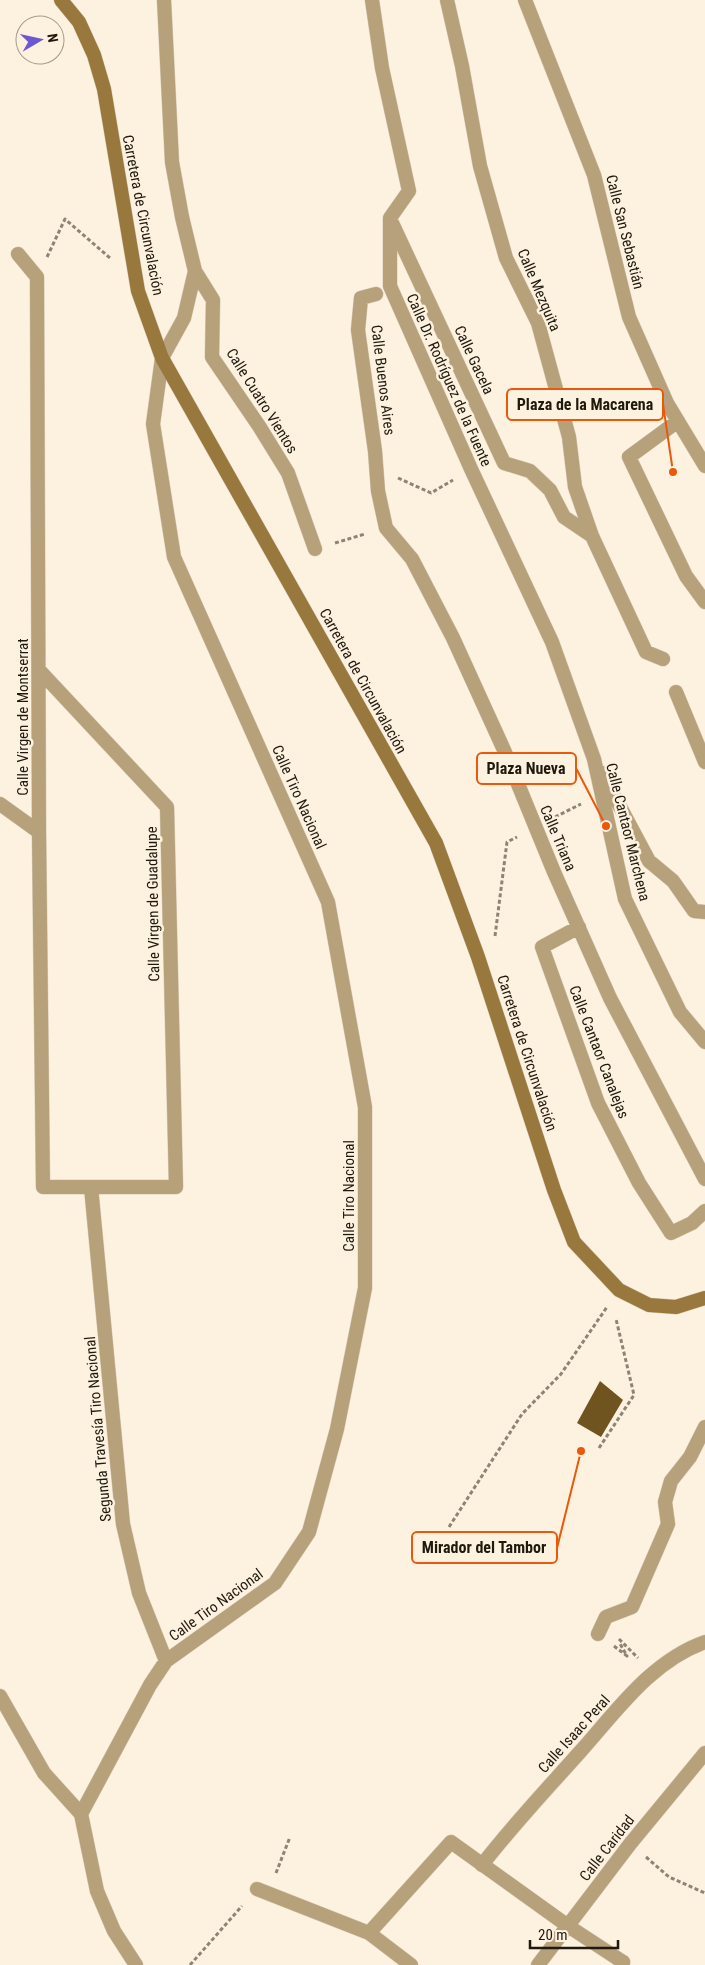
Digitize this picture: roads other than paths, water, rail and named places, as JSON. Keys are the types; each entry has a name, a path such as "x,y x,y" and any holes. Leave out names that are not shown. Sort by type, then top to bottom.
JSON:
{"main road":[{"name":"Carretera de Circunvalación","path":"60,0 79,22 94,55 104,89 138,291 162,358 436,843 478,957 554,1190 574,1242 618,1290 649,1305 676,1307 705,1298"}],"street":[{"path":"162,358 184,318 195,271 182,217 172,162 164,0"},
{"path":"372,0 384,77 409,191 390,218"},
{"name":"Calle Mezquita","path":"447,0 462,66 480,166 506,258 538,324 569,437 575,487 592,536 646,652 663,659"},
{"name":"Calle San Sebastián","path":"525,0 594,175 629,317 667,403 705,466"},
{"name":"Calle Dr. Rodríguez de la Fuente","path":"390,218 390,286 471,469 552,642 594,759"},
{"name":"Calle Gacela","path":"390,218 504,463 530,471 550,490 564,517 592,536"},
{"name":"Calle Virgen de Montserrat","path":"18,254 37,278 39,832 44,1187 91,1187"},
{"name":"Calle Cuatro Vientos","path":"195,271 213,300 212,357 288,473 315,549"},
{"name":"Calle Buenos Aires","path":"375,451 358,330 361,298 376,294"},
{"name":"Calle Tiro Nacional","path":"81,1814 150,1684 166,1661 275,1583 309,1532 337,1430 365,1288 365,1108 328,902 174,557 153,424 162,358"},
{"path":"678,421 629,457 686,576 705,602"},
{"name":"Calle Triana","path":"375,451 378,491 386,528 412,559 453,638 504,750 535,826 616,1008 705,1179"},
{"name":"Calle Virgen de Guadalupe","path":"39,670 167,807 176,1187 91,1187"},
{"path":"676,692 705,762"},
{"path":"594,759 649,862 674,881 694,911 705,912"},
{"name":"Calle Cantaor Marchena","path":"594,759 624,899 680,1012 705,1042"},
{"path":"0,804 39,832"},
{"name":"Calle Cantaor Canalejas","path":"579,927 542,947 598,1103 639,1183 671,1233 692,1223 705,1210"},
{"name":"Segunda Travesía Tiro Nacional","path":"91,1187 123,1524 139,1593 166,1661"},
{"path":"598,1634 606,1617 632,1607 668,1524 665,1502 671,1481 690,1457 705,1426"},
{"name":"Calle Isaac Peral","path":"482,1865 508,1832 653,1672 690,1647 705,1642"},
{"path":"0,1696 44,1773 81,1814 97,1891 114,1931 136,1965"},
{"name":"Calle Caridad","path":"538,1965 630,1844 705,1753"},
{"path":"369,1933 451,1842 622,1963"},
{"path":"257,1889 369,1933 411,1965"}],"place":[{"name":"Plaza de la Macarena","path":"673,472"},
{"name":"Plaza Nueva","path":"606,826"},
{"name":"Mirador del Tambor","path":"581,1451"}]}
